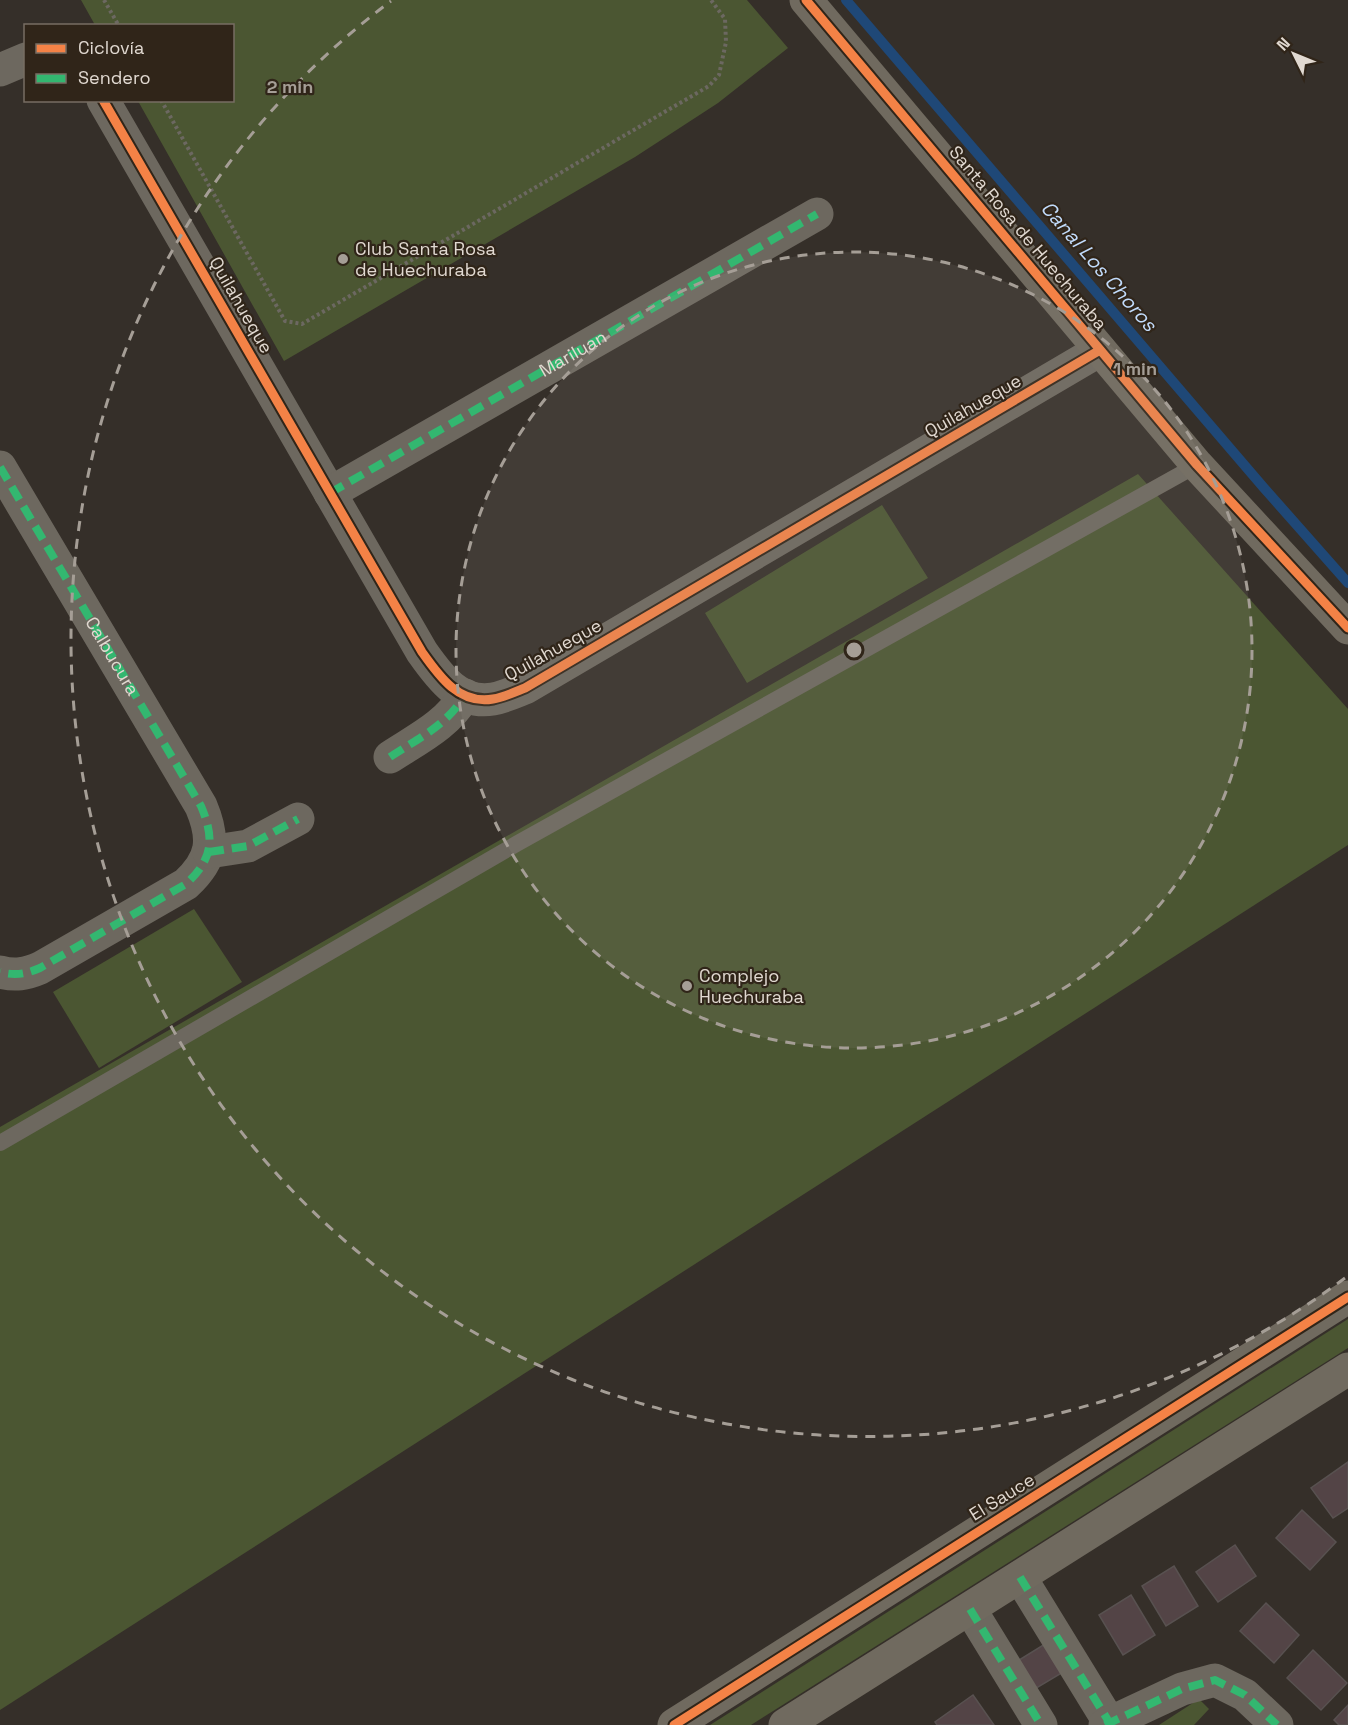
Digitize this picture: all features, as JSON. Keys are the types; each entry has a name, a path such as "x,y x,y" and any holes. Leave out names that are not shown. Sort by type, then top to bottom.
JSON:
{"street":[{"name":"Santa Rosa de Huechuraba","path":"806,0 1197,465 1348,628"},
{"path":"0,70 24,60"},
{"name":"Quilahueque","path":"104,102 422,652 444,681 465,695 478,699 492,699 525,688 1100,350"},
{"name":"Mariluan","path":"330,493 817,214"},
{"name":"Calbucura","path":"0,467 201,806 208,821 209,852"},
{"path":"390,757 443,723 452,715 465,695"},
{"path":"0,972 19,975 40,968 186,884 197,873 209,852 248,846 298,819"},
{"name":"El Sauce","path":"674,1725 1348,1297"},
{"path":"785,1725 1348,1369"},
{"path":"1020,1577 1107,1723 1182,1689 1215,1680 1245,1695 1277,1725"},
{"path":"970,1609 1041,1725"}],"lane":[{"path":"0,1143 518,843 1197,465"}],"path":[{"path":"104,0 118,24"},
{"path":"162,102 285,321 302,324 709,86 719,75 726,42 725,19 711,0"}],"green space":[{"name":"Club Santa Rosa de Huechuraba","path":"81,0 747,0 788,48 718,103 635,157 284,361 139,102 234,102 234,24 94,24"},
{"name":"Complejo Huechuraba","path":"1138,474 1348,709 1348,845 0,1710 0,1127"},
{"path":"882,505 928,578 747,683 705,613"},
{"path":"194,909 242,982 99,1068 53,992"},
{"path":"1348,1319 1348,1348 751,1725 710,1725"},
{"path":"1199,1699 1209,1709 1194,1725 1159,1725"}],"building":[{"path":"1348,1462 1348,1508 1333,1518 1311,1488"},
{"path":"1302,1510 1336,1542 1310,1570 1276,1538"},
{"path":"1235,1545 1256,1576 1218,1602 1196,1572"},
{"path":"1174,1566 1198,1606 1166,1626 1142,1586"},
{"path":"1131,1595 1155,1635 1123,1655 1099,1615"},
{"path":"1266,1603 1299,1635 1274,1663 1240,1631"},
{"path":"1053,1639 1070,1668 1033,1690 1016,1662"},
{"path":"1313,1650 1347,1683 1321,1710 1287,1678"},
{"path":"973,1695 994,1725 937,1725 935,1722"},
{"path":"1348,1705 1348,1725 1339,1725 1334,1720"}],"waterway":[{"name":"Canal Los Choros","path":"846,0 1348,583"}],"marked path":[{"path":"330,493 817,214"},
{"path":"0,467 201,806 210,839 202,866 186,884 40,968 20,974 0,972"},
{"path":"390,757 441,723 465,695"},
{"path":"209,852 248,846 298,819"},
{"path":"1020,1577 1109,1722"},
{"path":"970,1609 1041,1725"},
{"path":"1105,1725 1182,1689 1215,1680 1245,1695 1277,1725"}],"cycle path":[{"path":"806,0 1197,465 1348,628"},
{"path":"104,102 422,652 451,687 470,698 493,699 525,688 1100,350"},
{"path":"674,1725 1348,1297"}],"place":[{"name":"Club Santa Rosa de Huechuraba","path":"343,259"},
{"name":"Complejo Huechuraba","path":"687,986"}]}
